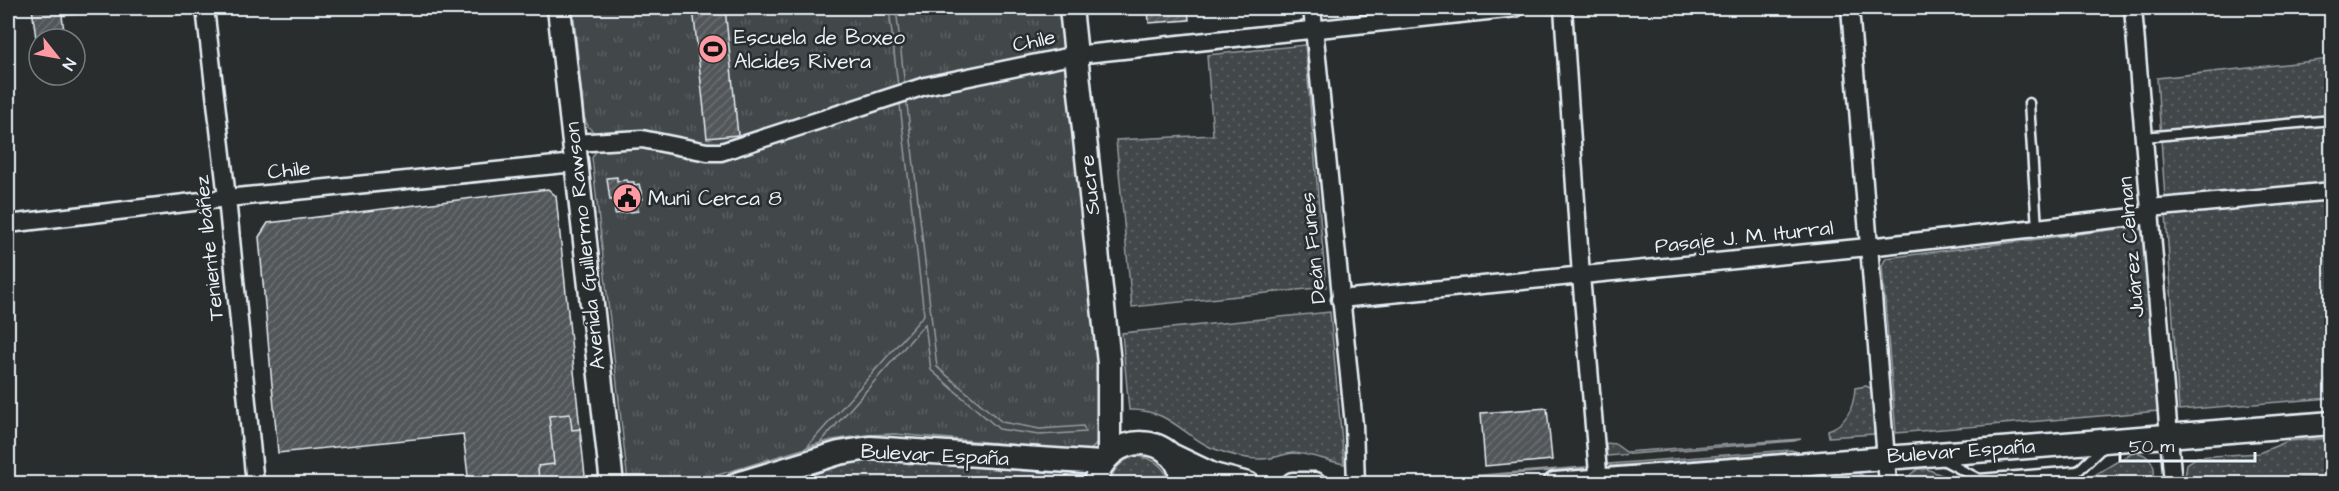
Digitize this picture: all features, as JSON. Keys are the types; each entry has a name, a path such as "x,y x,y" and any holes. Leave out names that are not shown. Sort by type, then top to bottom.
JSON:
{"main road":[{"name":"Avenida Guillermo Rawson","path":"559,8 612,483"},
{"name":"Sucre","path":"1071,8 1109,363 1123,420 1131,433 1144,442"},
{"name":"Sucre","path":"1102,467 1109,363"},
{"name":"Bulevar España","path":"1555,483 1599,482 1929,453 2331,423"},
{"path":"1102,467 1120,447 1144,442 1157,446 1213,475 1248,483"},
{"name":"Bulevar España","path":"737,483 838,453 870,448 1102,467"},
{"path":"1169,454 1178,466 1182,483"},
{"path":"1293,483 1315,483"}],"street":[{"name":"Teniente Ibáñez","path":"205,8 227,198 255,483"},
{"name":"Deán Funes","path":"1312,8 1354,425 1356,483"},
{"name":"Chile","path":"8,224 574,153 642,139 707,152 721,152 925,86 1076,55 1516,8"},
{"path":"1563,8 1581,276 1599,482"},
{"path":"1850,8 1888,483"},
{"name":"Juárez Celman","path":"2133,8 2173,483"},
{"name":"Pasaje J. M. Iturral","path":"1340,299 1868,247 2331,191"}],"lane":[{"path":"2029,103 2037,228"},
{"path":"2144,137 2331,120"}],"green space":[{"path":"61,8 132,8 62,16"},
{"path":"573,8 1060,8 1065,51 720,146 600,135 591,130 584,116"},
{"path":"889,8 896,8 937,367 1002,422 1040,429 1083,426 1086,432 1039,435 999,429 931,370 925,324 820,443 807,447 924,315"},
{"path":"1305,45 1326,287 1132,307 1116,140 1213,135 1207,55"},
{"path":"2331,59 2331,398 2179,410 2157,78"},
{"path":"1067,65 1099,362 1097,363 1100,427 1094,447 1086,451 895,434 866,435 832,440 692,483 628,483 592,158 597,149 638,145 707,158 925,91"},
{"path":"2139,227 2142,231 2159,411 1896,433 1882,266 1886,258"},
{"path":"1330,312 1344,464 1294,453 1264,459 1234,455 1212,448 1165,418 1143,411 1129,410 1122,333"},
{"path":"1866,386 1872,389 1874,434 1829,437 1828,430 1845,419 1848,414 1855,388"},
{"path":"2331,438 2331,476 2238,483 2190,483 2185,477 2187,464 2197,457 2259,453 2288,441"},
{"path":"1801,439 1607,456 1606,443 1615,444 1626,452"},
{"path":"1791,450 1798,452 1612,466 1608,464"},
{"path":"2133,452 2145,455 2152,462 2154,472 2151,483 2113,483 2093,476"},
{"path":"1134,456 1147,458 1157,463 1165,471 1169,483 1110,483 1118,466"},
{"path":"876,459 1081,475 1081,484 779,484 846,464"},
{"path":"1585,467 1582,469 1379,483"},
{"path":"1918,469 1927,469 1961,483 1906,483 1911,474"},
{"path":"1853,471 1862,475 1866,483 1710,484"}],"building":[{"path":"32,8 61,8 63,27 34,27"},
{"name":"Escuela de Boxeo Alcides Rivera","path":"693,8 725,8 738,135 707,138"},
{"path":"1148,8 1188,8 1189,20 1149,23"},
{"path":"617,177 617,181 627,180 634,182 634,185 639,184 643,199 637,200 638,211 615,214 614,200 610,200 607,178"},
{"path":"548,189 556,196 580,429 572,430 570,414 549,416 554,464 538,466 539,484 469,484 463,434 278,453 259,237 268,223"},
{"path":"1547,408 1552,460 1485,466 1481,413"},
{"path":"570,414 572,430 580,429 585,476 575,477 575,484 539,484 538,466 554,464 549,416"}],"place":[{"name":"Escuela de Boxeo Alcides Rivera","path":"713,49"},
{"name":"Muni Cerca 8","path":"627,198"}]}
